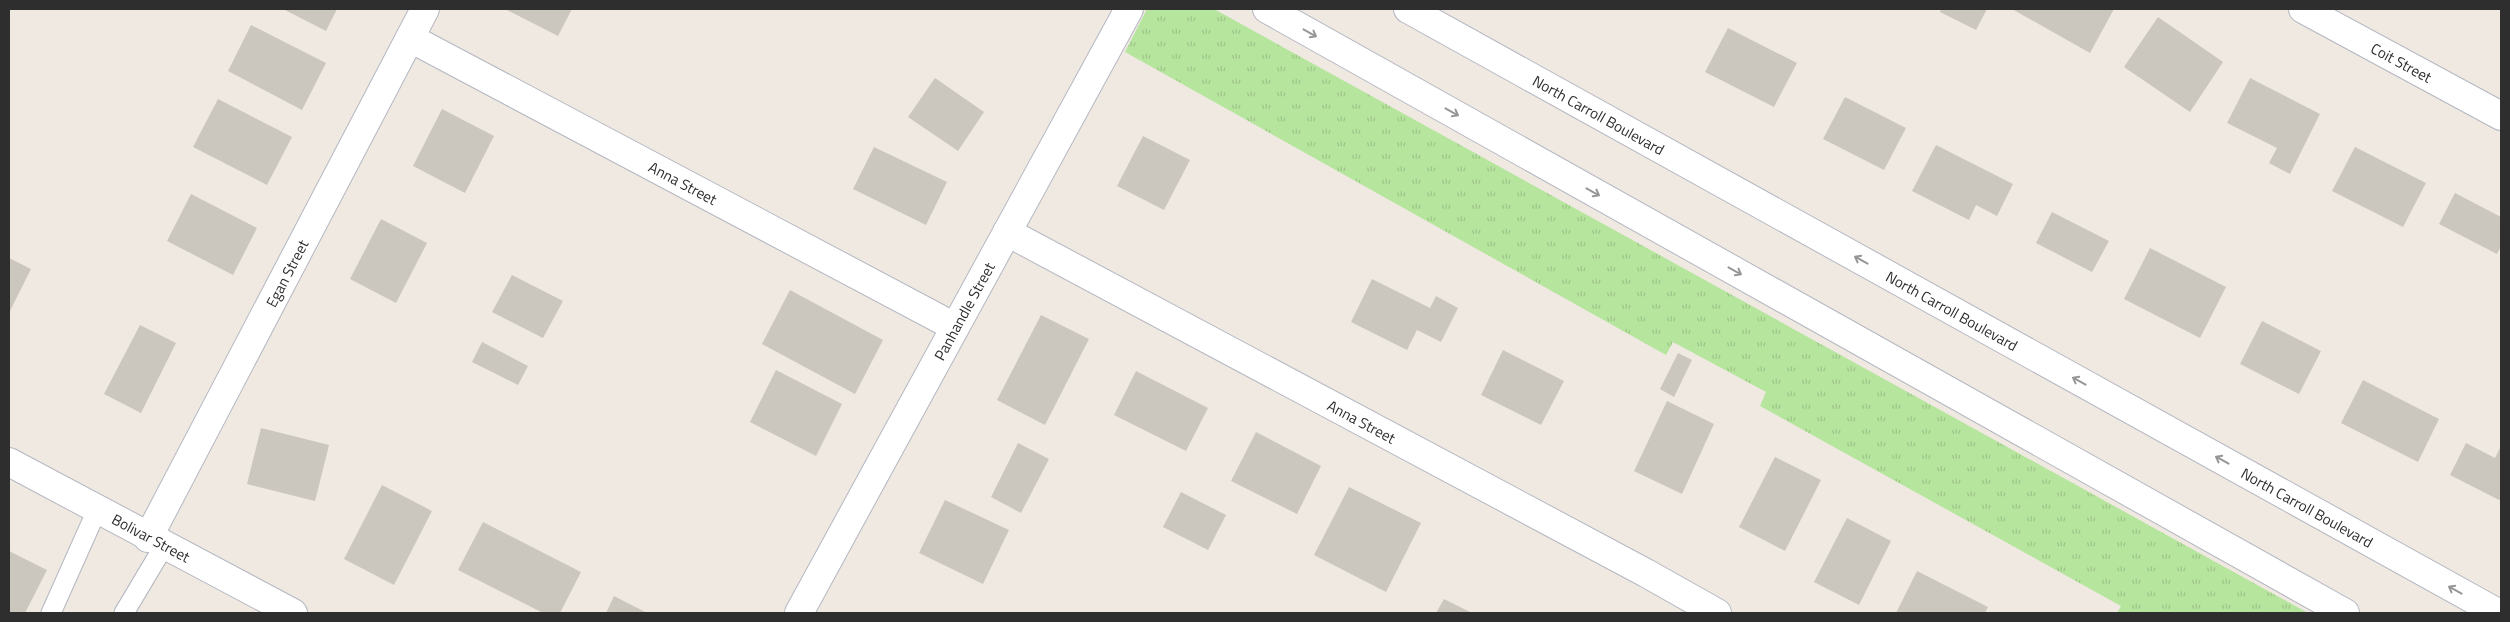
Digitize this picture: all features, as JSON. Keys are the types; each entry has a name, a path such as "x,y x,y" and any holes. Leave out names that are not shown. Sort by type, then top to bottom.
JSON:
{"street":[{"name":"Egan Street","path":"156,542 425,9"},
{"name":"Panhandle Street","path":"799,613 1129,9"},
{"path":"1267,9 2345,613"},
{"name":"North Carroll Boulevard","path":"1408,9 2498,613"},
{"name":"Coit Street","path":"2303,9 2501,116"},
{"name":"Anna Street","path":"410,38 955,326"},
{"name":"Anna Street","path":"1007,232 1646,573 1717,613"},
{"name":"Bolivar Street","path":"9,462 156,542 293,613"}],"lane":[{"path":"51,613 97,510"},
{"path":"124,613 156,542"}],"green space":[{"path":"1147,9 1214,9 2308,613 2117,613 2121,606 1760,406 1766,392 1673,342 1666,355 1125,52"}],"building":[{"path":"283,9 337,9 326,31"},
{"path":"505,9 572,9 558,36"},
{"path":"1941,9 1987,9 1976,30 1940,12"},
{"path":"2012,9 2114,9 2090,53"},
{"path":"2158,17 2223,62 2190,112 2124,67"},
{"path":"251,25 326,63 302,110 228,71"},
{"path":"1728,28 1797,63 1774,107 1705,72"},
{"path":"935,78 984,112 958,151 908,117"},
{"path":"2250,78 2320,114 2290,174 2269,163 2277,148 2227,123"},
{"path":"1845,97 1906,128 1884,170 1823,139"},
{"path":"218,99 292,137 267,185 193,147"},
{"path":"442,109 494,136 465,193 413,166"},
{"path":"1143,136 1190,160 1164,210 1117,186"},
{"path":"1936,145 2013,184 1997,216 1976,205 1969,220 1912,191"},
{"path":"874,147 947,182 926,225 853,189"},
{"path":"2355,147 2426,183 2403,227 2332,191"},
{"path":"2455,193 2501,217 2501,246 2497,254 2439,224"},
{"path":"191,194 257,228 233,275 167,241"},
{"path":"2052,212 2109,241 2092,272 2036,243"},
{"path":"381,219 427,243 396,303 350,279"},
{"path":"2150,248 2226,287 2200,338 2124,299"},
{"path":"9,258 31,269 9,313"},
{"path":"512,275 563,301 543,338 492,312"},
{"path":"1372,279 1430,308 1436,296 1458,308 1441,342 1417,330 1407,350 1351,322"},
{"path":"790,290 883,340 855,394 762,344"},
{"path":"1041,315 1089,339 1045,425 997,400"},
{"path":"2262,321 2321,351 2299,394 2240,364"},
{"path":"140,325 176,343 141,413 104,394"},
{"path":"482,342 528,366 518,385 472,362"},
{"path":"1503,350 1564,381 1541,425 1481,395"},
{"path":"1678,353 1692,360 1674,397 1660,389"},
{"path":"776,370 842,404 816,456 750,422"},
{"path":"1136,371 1208,408 1186,451 1114,415"},
{"path":"2363,380 2439,419 2418,462 2341,423"},
{"path":"1667,401 1714,424 1682,494 1634,471"},
{"path":"261,428 329,445 315,501 247,484"},
{"path":"1256,432 1321,466 1297,514 1231,481"},
{"path":"1018,443 1049,459 1021,513 991,497"},
{"path":"2466,443 2495,458 2501,446 2501,501 2450,475"},
{"path":"1775,457 1821,480 1785,551 1739,527"},
{"path":"382,485 432,511 394,585 344,559"},
{"path":"1349,487 1421,523 1386,592 1314,555"},
{"path":"1181,492 1226,515 1208,550 1163,527"},
{"path":"945,500 1009,530 983,584 919,553"},
{"path":"1847,518 1891,541 1859,605 1814,582"},
{"path":"483,522 581,572 560,613 543,613 458,570"},
{"path":"9,551 47,570 25,613 9,613"},
{"path":"1917,571 1988,607 1985,613 1896,613"},
{"path":"614,596 647,613 606,613"},
{"path":"1444,599 1472,613 1436,613"}]}
